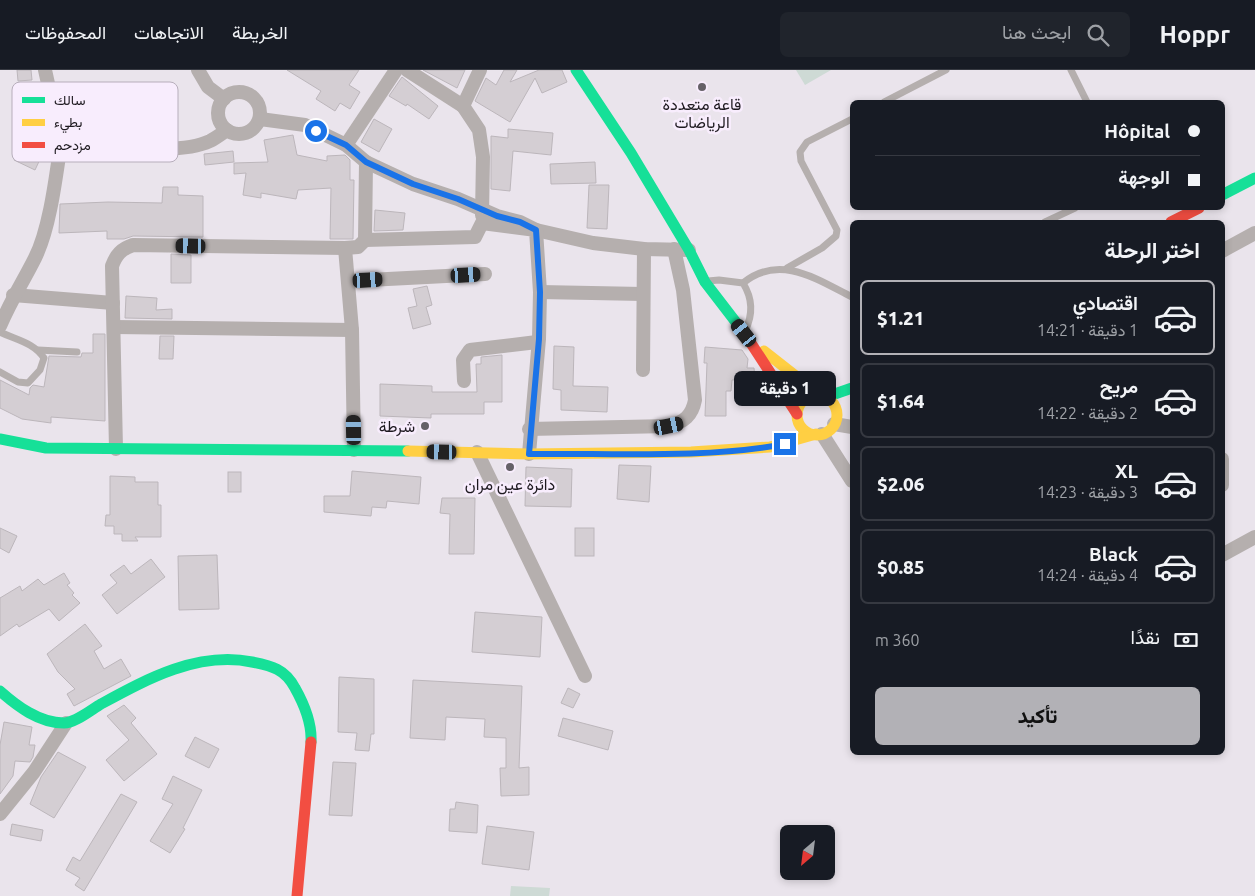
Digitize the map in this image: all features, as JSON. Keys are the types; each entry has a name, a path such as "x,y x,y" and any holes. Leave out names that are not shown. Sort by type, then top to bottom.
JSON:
{"main road":[{"path":"576,70 631,153 689,250 705,282 747,336 797,415 802,428 819,434"},
{"path":"1225,193 1255,178"},
{"path":"1175,220 1195,210"},
{"path":"747,336 834,404 835,422"},
{"path":"787,426 797,415 804,400 850,389"},
{"path":"0,439 46,448 354,450 529,454 691,452 785,444 819,434 850,412"},
{"path":"754,448 776,434"},
{"path":"0,691 28,713 52,722 66,723 183,664 227,658 252,660 283,670 298,691 301,706 312,730 297,896"}],"street":[{"path":"198,70 208,87 224,98"},
{"path":"346,145 396,70"},
{"path":"116,449 112,266 116,256 123,249 133,245 345,248 358,247 365,240 475,237 482,224 483,157 479,130 462,106 407,70"},
{"path":"462,106 480,70"},
{"path":"237,92 250,95 259,106 260,119 257,125 246,133 233,133 227,130 219,119 218,112 224,98 237,92"},
{"path":"260,119 305,126 346,145 366,162 431,191 536,230"},
{"path":"178,147 210,141 227,130"},
{"path":"0,326 13,295 36,257 55,185 58,162"},
{"path":"365,240 366,162"},
{"path":"482,224 536,230 592,243 644,249 689,250"},
{"path":"529,454 529,429 540,292 536,230"},
{"path":"1225,249 1255,233"},
{"path":"345,248 352,330 354,450"},
{"path":"643,370 642,294 644,249"},
{"path":"529,429 669,426 680,423 687,418 693,410 694,400 683,290 674,249"},
{"path":"349,281 485,274"},
{"path":"540,292 642,294"},
{"path":"13,295 113,303"},
{"path":"114,326 352,330"},
{"path":"464,380 463,360 470,350 537,342"},
{"path":"835,422 850,426"},
{"path":"819,434 850,478"},
{"path":"477,452 585,676"},
{"path":"1225,553 1255,536"},
{"path":"0,814 34,772 66,723"}],"lane":[{"path":"888,100 946,70"},
{"path":"1071,70 1086,100"},
{"path":"705,282 718,280 743,283 768,271 787,268 822,248 836,236 837,230 801,161 800,152 807,142 850,120"},
{"path":"1049,220 1071,210"},
{"path":"787,268 805,274 850,296"},
{"path":"743,283 752,309 747,336"},
{"path":"0,332 28,343 38,350 44,358 40,370 28,384 18,382 0,372"},
{"path":"38,350 77,352"}],"shaded area":[{"path":"796,70 831,70 805,85"},
{"path":"511,886 550,888 549,896 510,896"}],"building":[{"path":"17,70 31,70 32,80 18,81"},
{"path":"287,70 359,70 349,85 360,92 350,109 340,103 335,111 316,99 321,91"},
{"path":"423,70 465,70 457,88"},
{"path":"504,70 517,70 510,82 539,70 562,70 567,82 542,93 535,78 510,122 475,101 486,78 496,85"},
{"path":"402,77 438,106 429,119 407,104 406,106 389,96"},
{"path":"374,119 392,129 379,152 361,142"},
{"path":"508,129 553,133 551,155 513,151 510,191 491,189 491,136 508,138"},
{"path":"293,135 297,155 327,161 327,156 345,155 350,160 350,180 354,180 353,239 330,239 331,188 298,190 296,199 261,193 261,198 243,195 246,173 234,174 234,163 268,162 264,140"},
{"path":"233,151 234,162 205,165 204,154"},
{"path":"18,162 39,162 35,170"},
{"path":"595,162 596,183 551,184 550,164"},
{"path":"589,185 609,185 607,229 587,228"},
{"path":"163,187 178,187 178,195 203,196 203,237 133,236 124,239 107,239 107,231 59,233 60,204 108,202 162,203"},
{"path":"375,210 405,213 403,230 374,231"},
{"path":"171,254 191,255 191,283 171,283"},
{"path":"427,286 432,305 426,307 431,324 413,329 408,308 417,306 413,289"},
{"path":"126,296 157,298 156,310 172,309 172,319 125,318"},
{"path":"93,334 105,334 105,421 51,417 51,423 22,419 0,408 0,380 29,395 30,388 33,385 44,387 49,356 81,357 82,353 93,353"},
{"path":"160,336 174,336 173,359 159,359"},
{"path":"554,346 574,347 573,386 608,387 607,412 561,410 561,390 553,389"},
{"path":"705,347 742,350 748,359 747,368 754,368 755,379 732,380 731,391 726,391 726,416 705,416 707,363 704,363"},
{"path":"502,355 502,402 484,402 484,414 431,414 431,418 380,416 380,384 432,386 432,392 477,392 476,364 481,364 481,357"},
{"path":"619,465 651,466 649,502 617,499"},
{"path":"526,467 572,469 571,507 525,506"},
{"path":"352,471 421,477 419,504 387,501 386,508 372,507 371,516 324,512 324,496 350,496"},
{"path":"228,472 241,472 241,492 228,492"},
{"path":"110,476 135,477 135,482 158,482 158,505 161,505 161,537 135,537 138,541 122,541 122,534 114,534 114,526 105,526 106,515 110,515"},
{"path":"442,498 475,498 474,554 449,554 450,514 440,513"},
{"path":"0,528 17,536 9,553 0,548"},
{"path":"575,528 594,528 594,556 575,556"},
{"path":"217,555 219,609 179,610 178,556"},
{"path":"151,559 165,577 117,614 102,595 117,583 110,575 124,565 131,574"},
{"path":"64,573 70,583 67,585 74,593 72,595 80,603 59,621 49,609 19,627 17,624 0,636 0,598 20,586 22,591 38,579 44,585"},
{"path":"475,612 542,617 540,657 472,652"},
{"path":"85,624 102,646 94,651 104,669 121,659 131,676 74,706 67,694 75,689 58,672 47,654"},
{"path":"339,677 374,679 374,734 371,734 369,751 355,750 357,733 338,732"},
{"path":"413,680 522,686 519,768 529,767 529,795 501,796 500,768 506,768 506,738 484,737 485,719 446,717 445,740 410,738"},
{"path":"568,688 580,694 573,708 561,703"},
{"path":"124,705 136,718 131,723 157,754 124,781 106,760 129,740 107,716"},
{"path":"563,718 613,731 608,750 558,736"},
{"path":"4,722 32,727 29,745 35,745 30,762 15,761 13,776 0,794 0,745"},
{"path":"195,737 219,749 209,768 185,756"},
{"path":"58,752 86,767 54,818 30,804 41,777"},
{"path":"333,762 356,763 352,816 329,815"},
{"path":"173,776 202,790 183,828 185,829 170,853 150,841 173,804 162,799"},
{"path":"121,794 137,802 84,891 75,885 80,878 66,870 73,857 80,861"},
{"path":"456,802 478,805 477,833 449,831 450,809 455,809"},
{"path":"12,824 43,830 41,841 10,835"},
{"path":"487,826 534,832 529,870 482,864"}],"traffic: fast":[{"path":"576,70 631,153 689,250 705,282 745,334"},
{"path":"1225,193 1255,178"},
{"path":"826,397 850,389"},
{"path":"0,439 46,448 408,451"},
{"path":"0,691 29,713 46,720 64,723 78,719 136,685 173,670 212,660 252,662 277,669 287,676 307,714 311,742"}],"traffic: slow":[{"path":"764,351 820,395"},
{"path":"817,395 831,401 837,415 831,429 817,435 803,429 797,415 803,401 817,395"},
{"path":"408,451 529,454 691,452 770,447 816,434"}],"traffic: jam":[{"path":"1175,220 1195,210"},
{"path":"745,334 797,414"},
{"path":"297,896 311,742"}],"place":[{"name":"قاعة متعددة الرياضات","path":"702,87"},
{"name":"شرطة","path":"425,426"},
{"name":"دائرة عين مران","path":"510,467"}],"route":[{"path":"316,131 346,145 366,162 413,184 458,199 497,216 520,222 536,230 540,292 539,339 537,342 529,429 529,454 691,452 770,447 785,444"}]}
